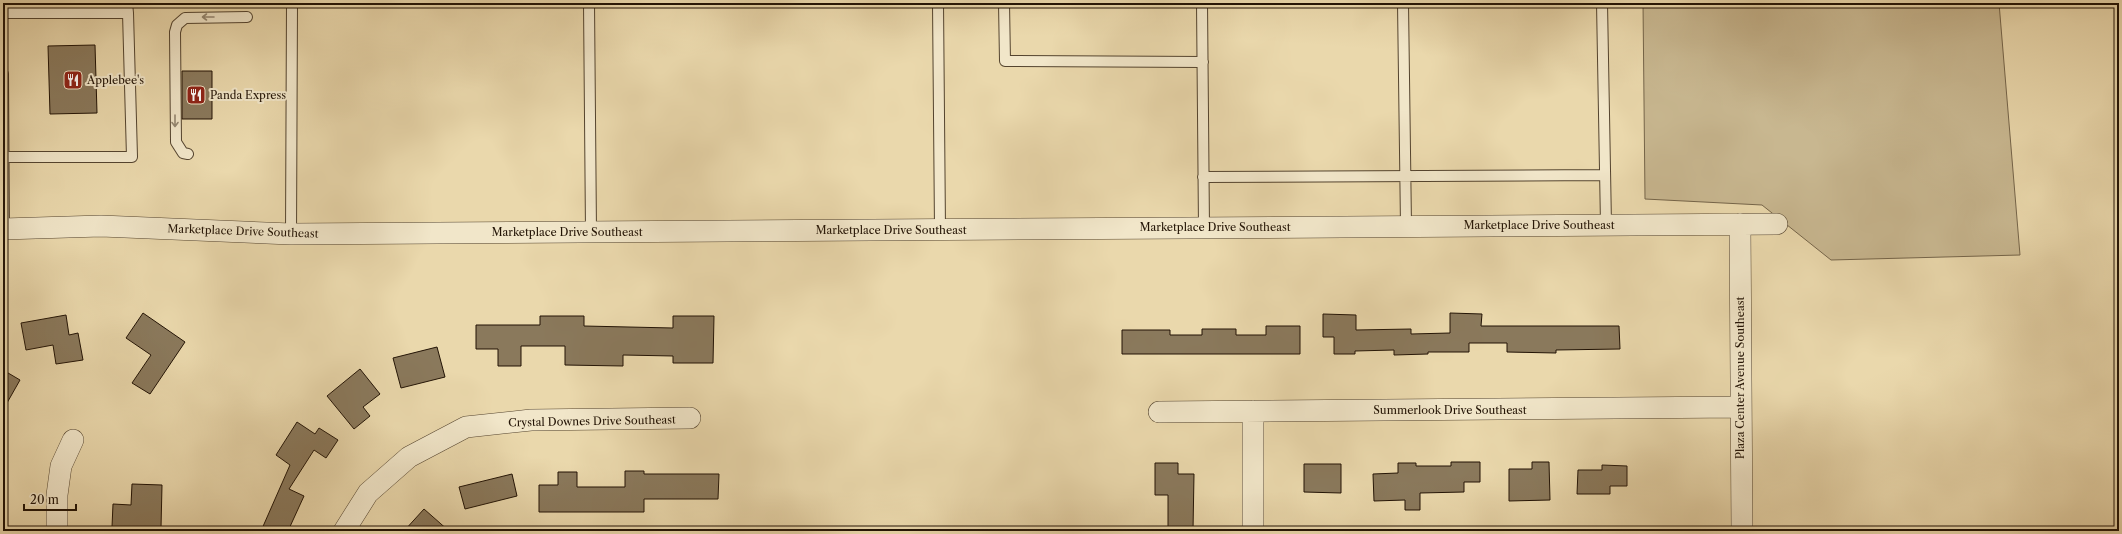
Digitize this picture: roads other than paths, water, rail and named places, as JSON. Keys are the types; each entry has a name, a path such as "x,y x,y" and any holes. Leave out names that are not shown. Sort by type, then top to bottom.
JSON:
{"street":[{"name":"Plaza Center Avenue Southeast","path":"1740,224 1742,531"},
{"name":"Marketplace Drive Southeast","path":"3,229 102,226 291,234 1778,224"},
{"name":"Summerlook Drive Southeast","path":"1160,412 1740,407"},
{"path":"1253,411 1253,531"},
{"name":"Crystal Downes Drive Southeast","path":"344,531 368,493 409,457 466,427 531,420 690,418"},
{"path":"57,531 57,495 61,466 74,440"}],"lane":[{"path":"291,234 292,3"},
{"path":"589,3 591,232"},
{"path":"938,3 940,229"},
{"path":"1004,3 1005,61 1202,62"},
{"path":"1202,3 1204,228"},
{"path":"1403,3 1406,226"},
{"path":"1602,3 1606,225"},
{"path":"3,13 127,8 132,157 4,157"},
{"path":"188,154 183,153 176,142 175,32 177,25 186,18 247,17"},
{"path":"3,74 3,229"},
{"path":"1203,177 1605,175"}],"place":[{"name":"Applebee's","path":"73,80"},
{"name":"Panda Express","path":"196,95"}]}
